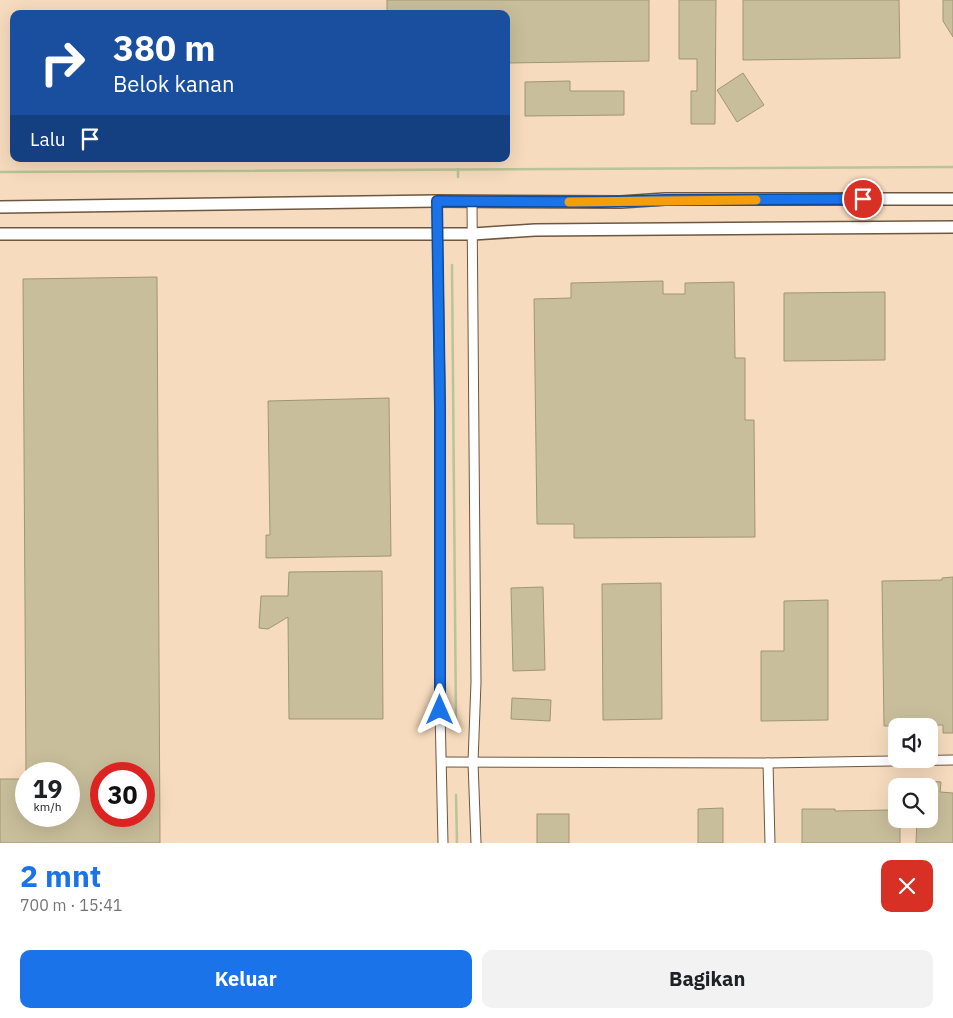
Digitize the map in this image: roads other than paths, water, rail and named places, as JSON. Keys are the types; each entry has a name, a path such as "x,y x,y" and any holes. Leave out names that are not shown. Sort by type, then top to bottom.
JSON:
{"street":[{"path":"0,207 437,201 953,199"},
{"path":"437,201 436,232 440,319 443,843"},
{"path":"472,202 476,682 473,762 476,843"},
{"path":"0,234 436,232 473,234 535,230 953,227"},
{"path":"442,762 768,763 953,760"},
{"path":"768,763 770,843"}],"waterway":[{"path":"0,172 953,167"},
{"path":"458,169 458,177"},
{"path":"452,265 456,724"},
{"path":"456,795 457,843"}]}
